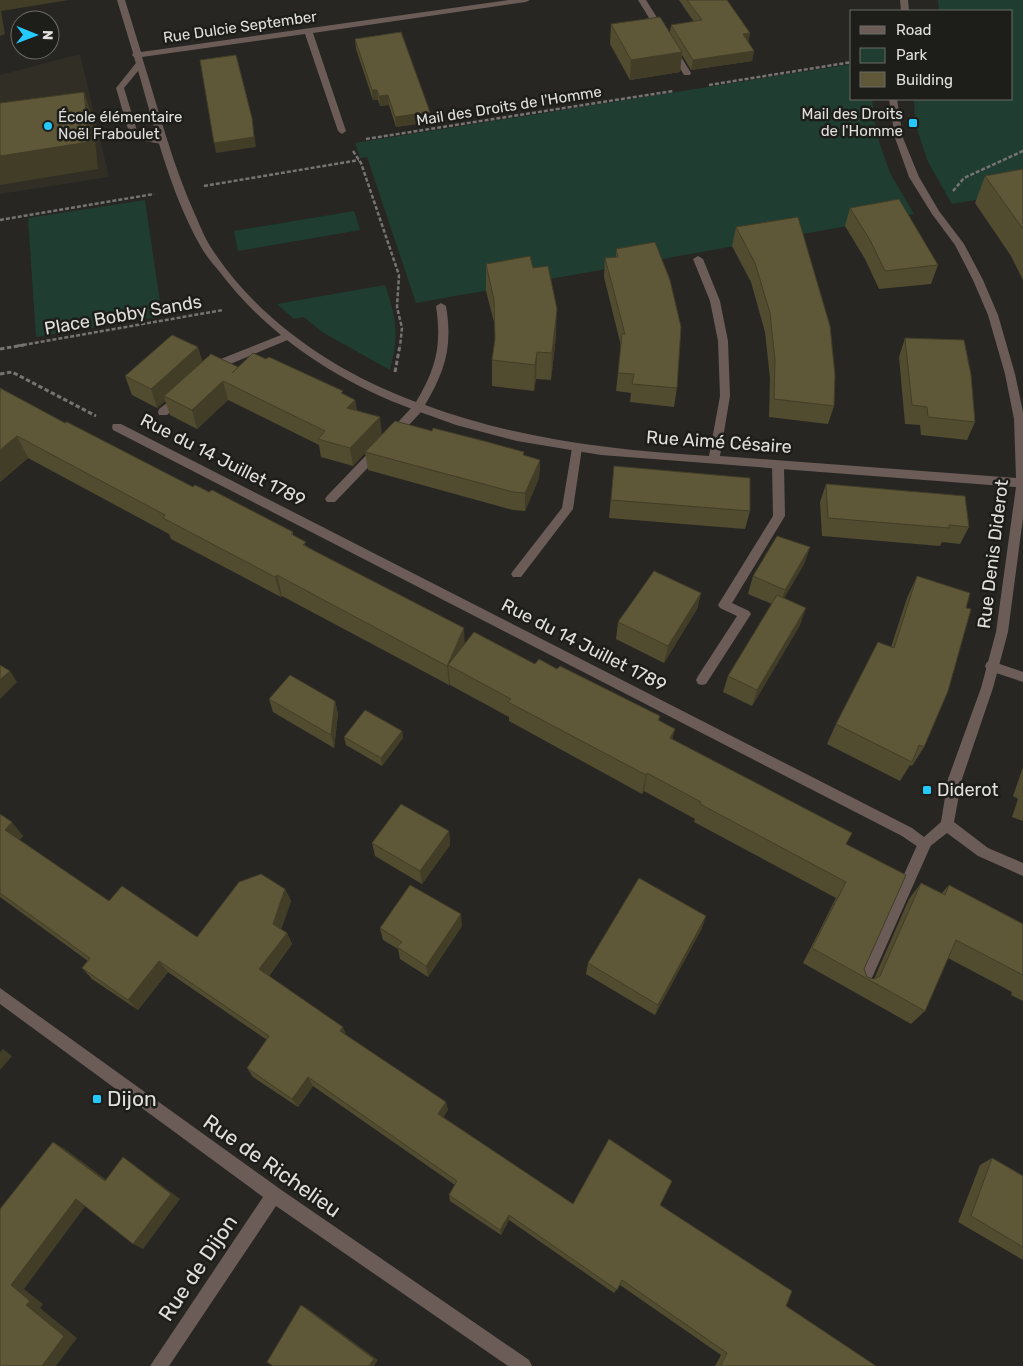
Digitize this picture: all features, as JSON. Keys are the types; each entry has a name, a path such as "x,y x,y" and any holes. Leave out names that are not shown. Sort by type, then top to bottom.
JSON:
{"street":[{"name":"Rue Aimé Césaire","path":"121,0 187,215 205,248 228,279 251,305 286,337 322,361 417,409 536,440 577,448 1023,483"},
{"name":"Rue Dulcie September","path":"138,60 308,31 526,0"},
{"path":"642,0 687,73"},
{"path":"308,31 342,130"},
{"path":"138,60 120,88 134,136 164,143"},
{"name":"Rue Denis Diderot","path":"893,100 898,138 914,177 935,212 959,244 978,280 993,316 1010,374 1019,419 1023,483 1002,632 987,688 955,779 947,824"},
{"path":"698,259 714,301 723,341 725,396 714,460"},
{"path":"332,499 417,409 436,379 444,352 446,328 442,306"},
{"path":"207,372 215,365 286,337"},
{"path":"164,412 185,392"},
{"name":"Rue du 14 Juillet 1789","path":"117,427 907,832 924,845"},
{"path":"517,574 567,509 577,448"},
{"path":"702,680 745,614 724,605 779,516 778,464"},
{"path":"992,666 1023,677"},
{"path":"862,984 924,845 947,824 983,852 1023,870"},
{"name":"Rue de Richelieu","path":"0,995 274,1195 523,1366"},
{"name":"Rue de Dijon","path":"159,1366 274,1195"}],"path":[{"path":"706,86 850,62"},
{"name":"Mail des Droits de l'Homme","path":"348,142 677,90"},
{"path":"342,130 359,160 399,275 397,307 402,328 400,350 394,383 384,394"},
{"path":"935,212 964,178 1023,151"},
{"path":"0,220 359,160"},
{"name":"Place Bobby Sands","path":"0,349 251,305"},
{"path":"0,374 12,372 117,427"}],"shaded area":[{"name":"École élémentaire Noël Fraboulet","path":"80,54 109,177 0,194 0,75"}],"green space":[{"path":"938,0 1023,0 1023,192 952,204 928,162 915,123 914,100 1013,100 1013,10 939,10"},
{"path":"850,64 850,100 872,100 876,133 890,173 914,214 416,303 367,157 360,158 355,143"},
{"path":"145,200 162,316 36,337 28,218"},
{"path":"354,211 360,230 238,251 234,231"},
{"path":"385,285 392,308 396,337 390,370 322,332 304,317 294,319 277,304"}],"building":[{"path":"687,0 727,0 750,33 743,34 754,51 693,60 671,25 702,20"},
{"path":"660,17 682,52 631,60 611,24"},
{"path":"401,32 430,112 395,117 388,95 379,96 377,90 372,90 355,39"},
{"path":"236,55 252,118 254,137 214,143 200,60"},
{"path":"84,92 89,142 0,156 0,103"},
{"path":"1023,169 1023,229 985,176"},
{"path":"899,199 938,265 885,271 870,240 850,208"},
{"path":"798,217 830,326 835,375 834,406 774,399 775,360 770,313 755,263 736,227"},
{"path":"655,242 670,280 681,327 677,388 632,384 634,374 618,373 622,334 625,334 605,258 618,257 616,249"},
{"path":"530,256 533,268 548,266 557,309 552,353 537,352 535,365 492,360 495,339 494,300 486,264"},
{"path":"172,335 198,347 151,389 125,376"},
{"path":"905,338 964,340 971,375 975,422 928,417 927,407 912,405"},
{"path":"253,353 266,359 269,357 343,391 341,393 355,400 347,408 380,417 350,448 318,439 325,431 223,381 192,410 164,396 211,354 238,367 232,373"},
{"path":"0,388 193,487 195,485 209,492 212,490 293,532 291,534 306,542 303,545 464,628 447,666 277,575 275,577 163,518 165,515 17,436 0,450"},
{"path":"395,421 432,431 433,428 484,441 524,452 523,455 540,460 525,493 513,492 365,452"},
{"path":"614,466 750,478 750,511 611,500"},
{"path":"826,484 965,496 969,527 949,525 949,528 828,518"},
{"path":"777,536 810,547 785,590 753,576"},
{"path":"654,571 701,593 668,646 618,622"},
{"path":"917,576 970,593 966,608 971,609 948,691 924,747 919,745 912,762 836,724 878,642 894,648"},
{"path":"777,595 806,608 757,690 728,676"},
{"path":"474,632 535,664 539,659 557,669 560,666 660,716 658,720 675,729 670,738 852,833 846,844 906,875 864,969 867,977 874,979 880,976 921,883 945,895 949,885 1023,924 1023,975 956,940 925,1011 812,948 846,882 700,804 701,802 647,773 646,775 508,702 511,699 448,665"},
{"path":"0,665 10,671 0,680"},
{"path":"290,675 335,701 331,735 269,699"},
{"path":"365,710 402,731 381,758 344,737"},
{"path":"401,804 449,831 420,871 372,843"},
{"path":"0,814 12,822 5,830 109,901 122,886 197,937 239,882 261,874 285,889 273,924 287,933 259,969 343,1027 340,1031 446,1102 438,1114 573,1204 609,1139 672,1181 660,1205 792,1291 786,1306 876,1366 722,1366 727,1353 622,1280 617,1290 509,1215 500,1230 449,1195 457,1181 308,1077 292,1099 247,1068 269,1036 159,961 128,1000 82,968 90,958 0,893"},
{"path":"639,878 706,916 658,1005 588,963"},
{"path":"410,885 461,914 426,966 397,947 402,942 380,928"},
{"path":"53,1142 105,1181 123,1157 171,1194 133,1244 76,1199 11,1285 30,1301 26,1305 64,1336 42,1366 0,1366 0,1209"},
{"path":"992,1158 1023,1176 1023,1247 971,1216"},
{"path":"301,1305 374,1359 369,1366 273,1366 267,1362"}],"place":[{"name":"Mail des Droits de l'Homme","path":"913,123"},
{"name":"École élémentaire Noël Fraboulet","path":"48,126"},
{"name":"Diderot","path":"927,790"},
{"name":"Dijon","path":"97,1099"}]}
